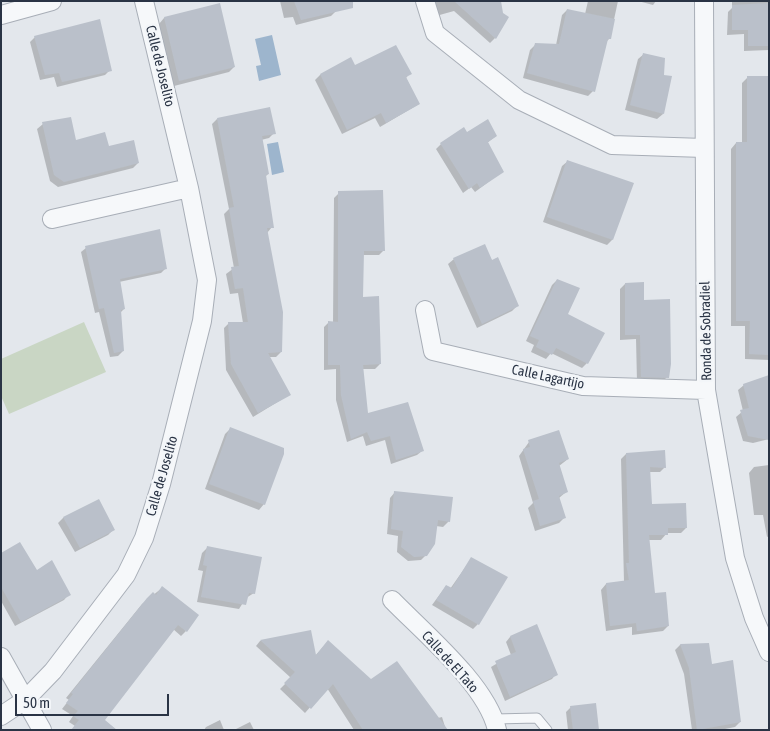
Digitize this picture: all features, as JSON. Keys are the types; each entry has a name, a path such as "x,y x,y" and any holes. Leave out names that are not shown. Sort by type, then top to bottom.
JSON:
{"street":[{"path":"1,16 52,1"},
{"name":"Calle de Joselito","path":"1,716 25,700 53,671 102,610 126,575 144,538 161,484 202,322 207,280 189,188 144,1"},
{"path":"425,1 435,34 519,100 612,145 704,148"},
{"name":"Ronda de Sobradiel","path":"704,1 706,390 736,558 754,618 769,652"},
{"path":"52,219 189,188"},
{"name":"Calle Lagartijo","path":"425,310 433,352 583,386 706,390"},
{"name":"Calle de El Tato","path":"392,600 475,686 496,724"},
{"path":"1,657 42,730"}],"lane":[{"path":"496,724 537,718 547,730"}],"green space":[{"path":"84,322 106,372 9,414 1,396 1,359"}],"water":[{"path":"272,35 281,75 259,81 256,66 261,65 255,39"},
{"path":"278,142 284,172 272,175 267,144"}],"building":[{"path":"294,1 353,1 353,8 301,20"},
{"path":"454,1 501,1 503,13 509,17 496,39"},
{"path":"220,3 235,67 179,81 164,17"},
{"path":"769,3 769,46 748,46 748,30 732,30 732,5"},
{"path":"567,9 615,19 595,92 527,73 535,43 559,44"},
{"path":"100,19 112,71 62,82 59,73 45,75 34,36"},
{"path":"396,45 412,74 406,77 420,104 386,123 381,113 347,130 320,74 351,57 355,65"},
{"path":"643,53 665,58 664,75 672,76 664,114 630,105"},
{"path":"747,76 769,76 769,355 749,354 750,321 736,321 736,142 747,142"},
{"path":"270,107 276,134 262,136 269,174 266,175 274,228 267,228 283,312 282,352 268,353 291,395 258,413 231,364 228,322 248,322 243,288 235,289 231,267 239,266 229,208 234,207 217,118"},
{"path":"71,117 76,140 105,132 109,146 134,140 139,163 64,182 54,175 42,122"},
{"path":"488,119 497,136 488,142 504,172 480,188 477,183 469,189 440,143 464,127 467,132"},
{"path":"567,160 634,183 613,240 547,217"},
{"path":"383,190 385,251 364,251 363,297 379,296 381,364 363,365 368,413 408,402 424,451 396,460 390,436 371,441 367,432 351,439 341,395 340,365 328,365 328,321 338,322 338,191"},
{"path":"160,229 167,269 120,279 125,309 121,310 124,351 114,353 104,308 99,309 85,246"},
{"path":"485,244 492,260 498,257 519,306 482,324 453,258"},
{"path":"557,279 580,288 568,314 605,333 588,364 556,348 552,355 536,347 539,340 530,336"},
{"path":"644,282 644,300 670,299 671,364 669,378 641,377 640,335 625,335 625,283"},
{"path":"769,375 769,440 748,436 740,410 749,408 743,384"},
{"path":"230,427 284,448 284,454 265,505 209,484"},
{"path":"559,430 569,459 559,463 568,492 559,496 566,518 540,526 533,501 539,499 523,449 530,447 528,440"},
{"path":"665,450 666,468 650,467 652,504 686,503 687,528 668,528 668,535 649,535 655,593 666,592 669,626 637,631 636,623 610,626 606,583 629,580 626,563 629,563 626,453"},
{"path":"394,491 453,497 450,522 438,520 435,544 427,556 414,557 401,547 403,531 391,529"},
{"path":"99,499 115,530 80,548 63,517"},
{"path":"20,542 37,570 52,560 71,595 21,622 1,587 1,553"},
{"path":"207,546 262,557 255,594 249,593 246,605 201,597 207,566 203,565"},
{"path":"471,557 508,577 479,625 436,600 446,585 452,588"},
{"path":"162,586 199,615 187,632 178,625 105,720 117,730 71,730 79,720 73,716 78,711 66,703 73,694 71,693 147,598 153,592 156,595"},
{"path":"537,624 558,675 510,697 495,661 516,652 510,636"},
{"path":"311,630 316,655 328,640 371,679 397,661 448,730 363,730 333,684 311,709 284,683 295,672 260,640"},
{"path":"709,643 712,664 733,660 741,722 697,730 689,668 680,644"},
{"path":"596,703 599,730 573,730 570,706"}]}
